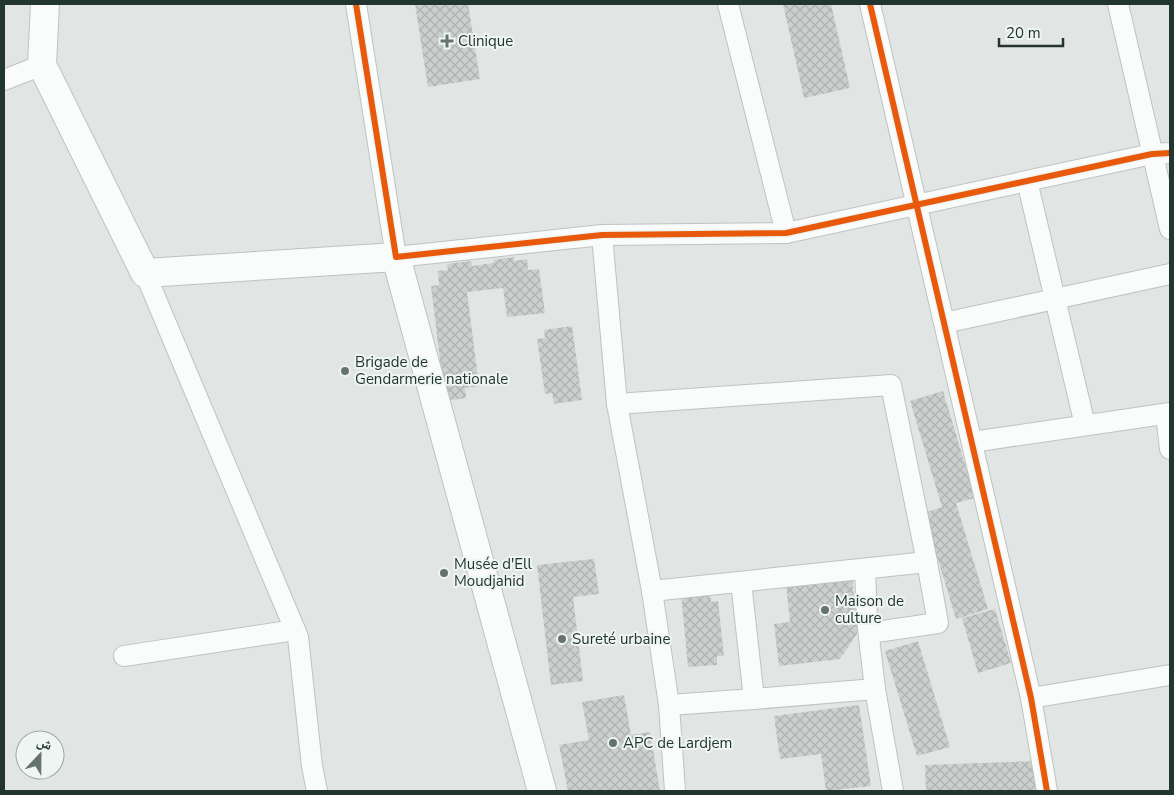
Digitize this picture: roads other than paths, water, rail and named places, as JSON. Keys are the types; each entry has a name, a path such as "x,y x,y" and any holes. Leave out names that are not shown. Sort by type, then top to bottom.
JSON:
{"main road":[{"path":"45,4 42,65 145,273 396,257 542,791"}],"street":[{"path":"356,4 396,257 602,235 786,233 1161,154"},
{"path":"728,4 786,233"},
{"path":"870,4 1031,698 1047,791"},
{"path":"1118,4 1161,154 1170,229"},
{"path":"4,80 42,65"},
{"path":"1027,181 1086,425"},
{"path":"602,235 617,404 652,591 669,705 675,791"},
{"path":"145,273 298,637 312,766 317,791"},
{"path":"944,323 1170,274"},
{"path":"617,404 891,384 938,623 869,633"},
{"path":"972,442 1168,413 1170,449"},
{"path":"652,591 927,562"},
{"path":"865,569 874,689 893,791"},
{"path":"741,582 754,699"},
{"path":"124,656 295,630"},
{"path":"1031,698 1170,675"},
{"path":"669,705 874,689"}],"place":[{"name":"Clinique","path":"447,41"},
{"name":"Brigade de Gendarmerie nationale","path":"345,371"},
{"name":"Musée d'Ell Moudjahid","path":"444,573"},
{"name":"Maison de culture","path":"825,610"},
{"name":"Sureté urbaine","path":"562,639"},
{"name":"APC de Lardjem","path":"613,743"}]}
